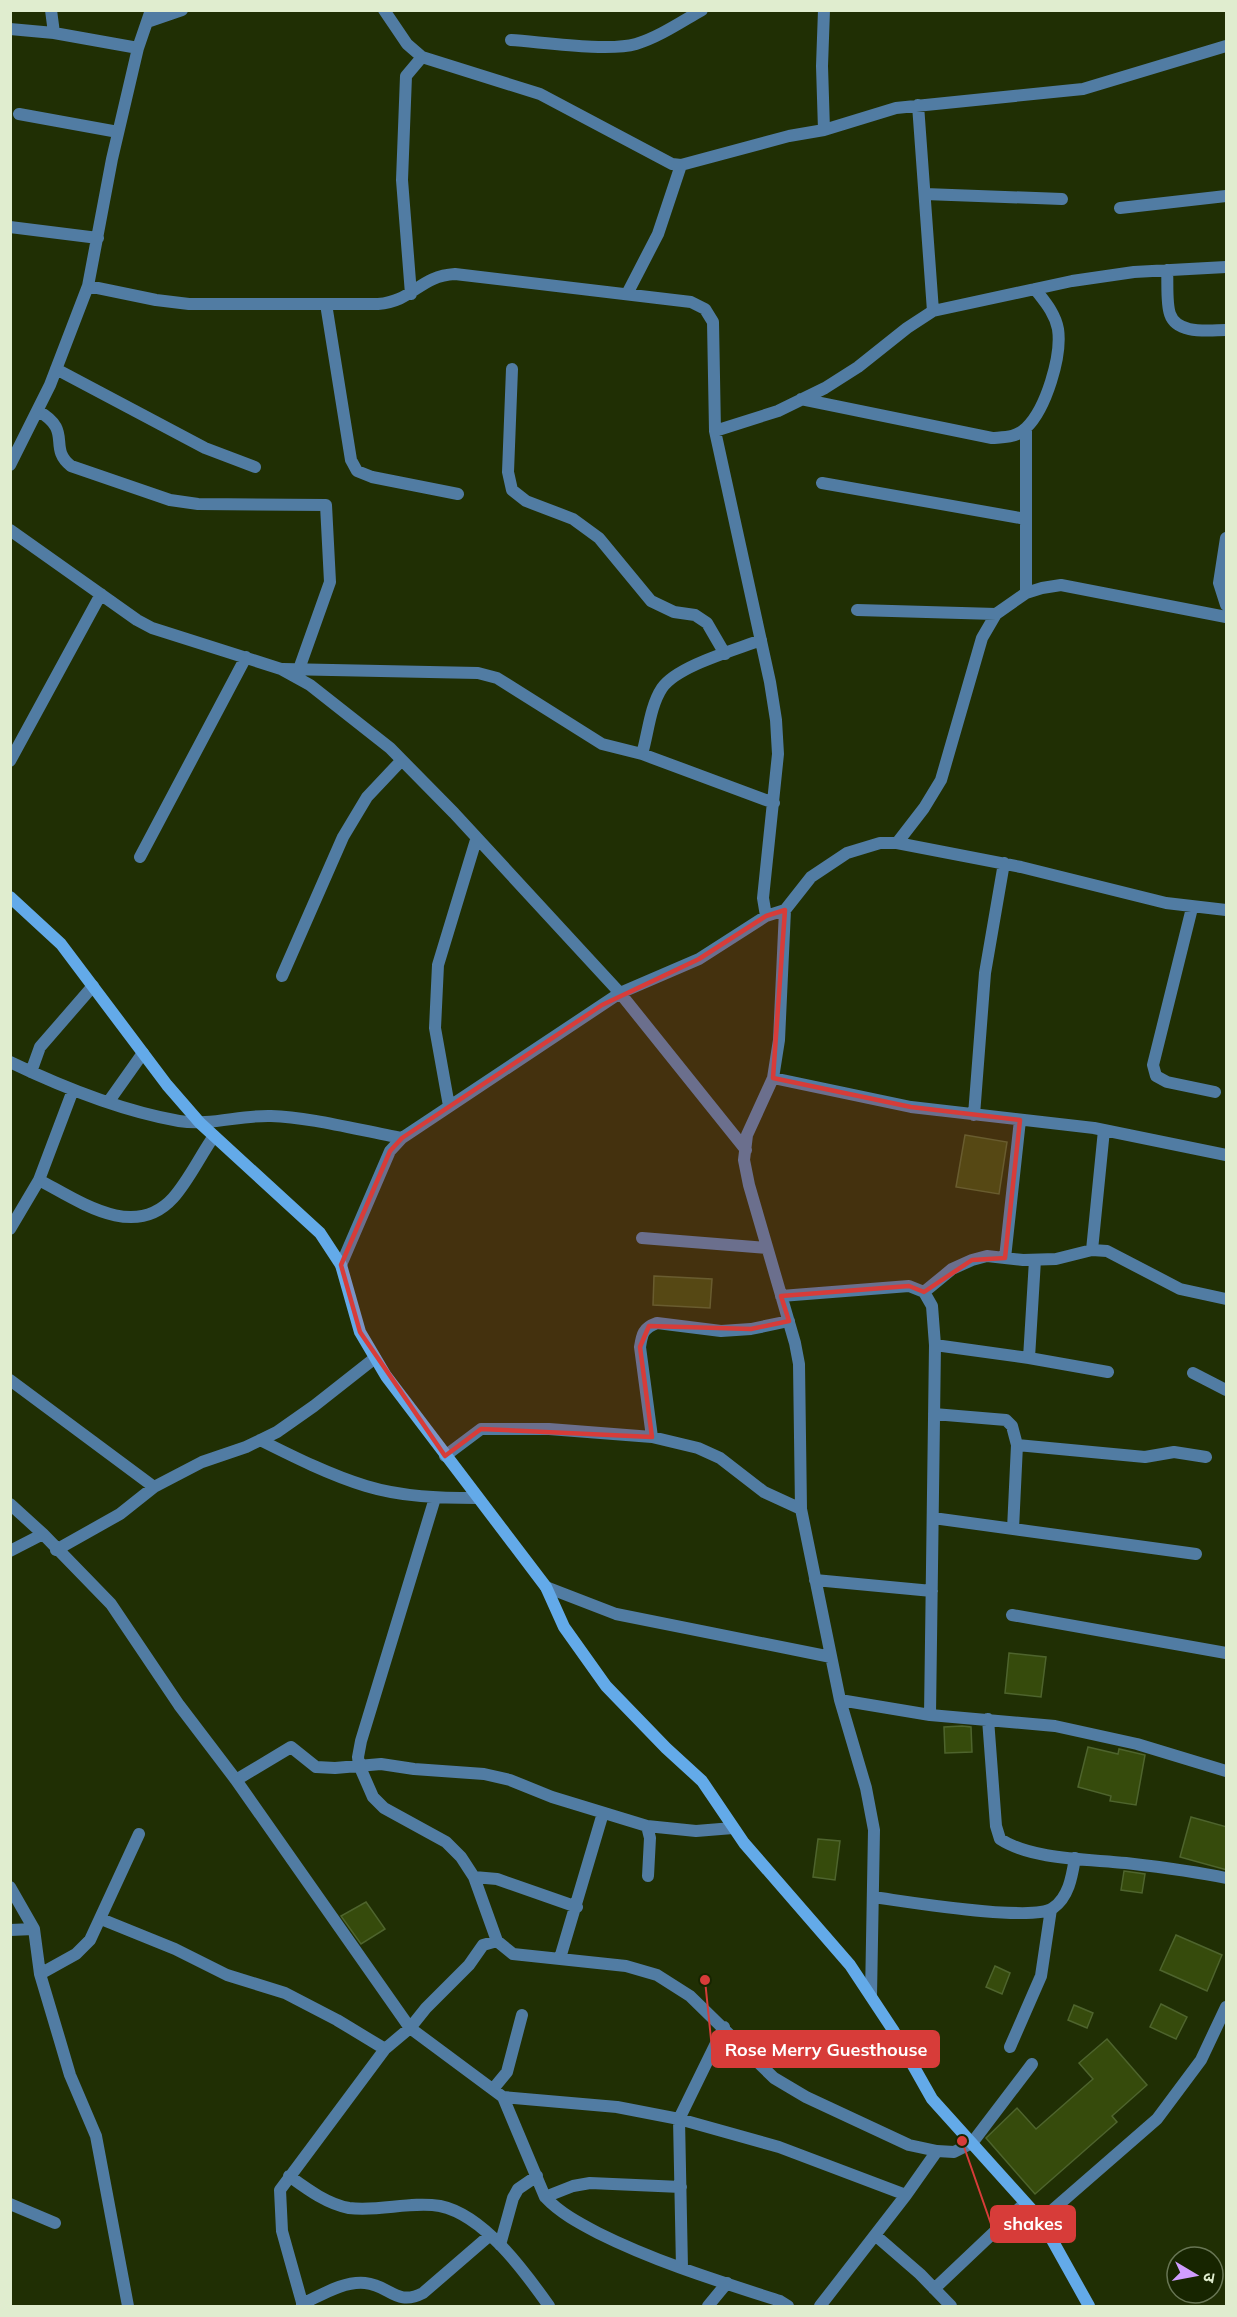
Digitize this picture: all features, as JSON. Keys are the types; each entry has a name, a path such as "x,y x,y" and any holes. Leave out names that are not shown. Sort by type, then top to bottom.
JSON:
{"street":[{"path":"51,10 54,33"},
{"path":"10,465 38,411 88,286 118,132 138,48 149,16 182,10"},
{"path":"384,10 407,44 422,57 540,94 672,164 681,165 789,136 824,130 896,108 1083,89 1227,46"},
{"path":"511,40 603,46 633,45 652,38 702,10"},
{"path":"824,10 822,66 824,130"},
{"path":"10,29 54,33 138,48"},
{"path":"411,294 402,180 406,76 422,57"},
{"path":"918,105 933,311"},
{"path":"19,114 118,132"},
{"path":"627,294 658,234 681,165"},
{"path":"925,194 1062,199"},
{"path":"1120,208 1227,196"},
{"path":"10,227 98,238"},
{"path":"715,431 778,411 825,388 858,367 907,328 933,311 1113,275 1227,267"},
{"path":"1167,270 1170,314 1178,324 1191,330 1227,330"},
{"path":"88,286 156,300 189,304 394,303 411,294 432,278 455,274 692,302 705,309 713,322 715,431 761,640 776,720 778,754 764,877 763,898 766,916"},
{"path":"801,399 992,438 1011,437 1026,429 1043,407 1057,356 1058,330 1052,309 1035,289"},
{"path":"326,304 351,460 357,471 372,477 458,494"},
{"path":"56,369 196,444 255,467"},
{"path":"512,369 508,472 512,490 526,501 573,519 599,538 651,601 674,612 695,615 707,624 725,654"},
{"path":"38,411 56,424 60,435 59,448 62,459 71,466 170,500 198,504 326,505 330,582 299,669"},
{"path":"1026,429 1026,593"},
{"path":"822,483 1026,519"},
{"path":"10,530 137,620 152,628 281,669 310,685 390,748 454,813 620,993 746,1150"},
{"path":"1227,538 1220,583 1227,604"},
{"path":"897,843 942,780 982,638 996,614 1026,593 1061,585 1227,617"},
{"path":"10,761 101,594"},
{"path":"857,610 996,614"},
{"path":"642,754 662,689 669,680 682,671 761,640"},
{"path":"140,857 246,657"},
{"path":"281,669 478,673 497,678 602,744 642,754 774,803"},
{"path":"282,976 342,837 367,797 401,761"},
{"path":"449,1106 435,1028 438,965 477,840"},
{"path":"341,1265 390,1151 402,1138 620,993 699,959 766,916 785,910 811,877 847,853 880,843 897,843 1004,863 1192,908 1227,910"},
{"path":"974,1115 985,973 1004,863"},
{"path":"10,897 61,944 143,1053 200,1123 320,1233 341,1265 360,1332 386,1376 546,1587 564,1628 606,1686 666,1748 702,1781 733,1828 850,1965 932,2098 1041,2220 1089,2307"},
{"path":"1192,908 1153,1065 1156,1076 1167,1082 1215,1092"},
{"path":"785,910 779,1040 773,1078 747,1135 744,1160 799,1364 801,1509 840,1700 866,1788 874,1830 871,1996"},
{"path":"31,1072 40,1047 93,986"},
{"path":"109,1101 143,1053"},
{"path":"10,1062 73,1090 164,1118 200,1123 253,1116 272,1116 402,1138"},
{"path":"773,1078 911,1107 1104,1130 1227,1155"},
{"path":"10,1229 39,1180 73,1090"},
{"path":"1005,1258 1020,1120"},
{"path":"1092,1250 1104,1130"},
{"path":"39,1180 94,1209 115,1216 136,1218 151,1215 174,1197 214,1136"},
{"path":"642,1238 767,1248"},
{"path":"924,1292 939,1277 972,1260 987,1256 1035,1260 1056,1259 1092,1250 1107,1251 1117,1255 1180,1289 1227,1299"},
{"path":"1029,1358 1035,1260"},
{"path":"781,1296 909,1286 924,1292 932,1306 935,1345 930,1715"},
{"path":"652,1437 640,1347 642,1332 649,1326 657,1323 721,1331 751,1329 789,1321"},
{"path":"935,1345 1107,1372"},
{"path":"56,1550 120,1514 154,1487 202,1462 277,1432 315,1406 375,1358"},
{"path":"1193,1372 1227,1390"},
{"path":"10,1380 154,1487"},
{"path":"934,1414 1006,1420 1012,1426 1017,1444 1013,1529"},
{"path":"446,1456 482,1429 549,1429 652,1437 698,1448 720,1458 764,1492 801,1509"},
{"path":"260,1440 302,1461 366,1486 412,1496 477,1498"},
{"path":"1017,1444 1145,1457 1174,1452 1206,1457"},
{"path":"435,1498 358,1757 373,1797 384,1808 446,1842 461,1857 474,1877 497,1941 513,1954 626,1965 657,1975 690,1996 774,2078 806,2097 909,2145 954,2152 972,2143 1032,2064"},
{"path":"10,1504 111,1604 179,1705 236,1780 410,2028 498,2093 545,2197 556,2209 625,2246 780,2301 788,2307"},
{"path":"933,1518 1196,1554"},
{"path":"10,1551 42,1534"},
{"path":"815,1580 932,1591"},
{"path":"546,1587 615,1614 831,1657"},
{"path":"1012,1615 1227,1653"},
{"path":"840,1700 930,1715 988,1719 1078,1730 1137,1744 1227,1771"},
{"path":"988,1719 996,1826 1000,1839 1010,1846 1075,1858 1165,1867 1227,1878"},
{"path":"236,1780 291,1747 316,1767 334,1768 381,1764 484,1774 510,1780 647,1826 696,1831 733,1828"},
{"path":"560,1958 603,1813"},
{"path":"647,1826 650,1838 648,1876"},
{"path":"40,1974 76,1954 90,1940 139,1834"},
{"path":"873,1897 981,1911 1035,1914 1051,1909 1063,1898 1070,1883 1075,1858"},
{"path":"474,1877 497,1879 577,1907"},
{"path":"10,1887 34,1929 40,1974 70,2075 96,2136 128,2307"},
{"path":"1010,2047 1041,1976 1051,1909"},
{"path":"101,1919 175,1949 227,1975 285,1993 337,2020 385,2049"},
{"path":"10,1930 34,1929"},
{"path":"489,2236 415,2298 408,2300 376,2285 347,2284 303,2305 282,2231 280,2190 385,2049 410,2028 426,2008 469,1965 483,1945 497,1941"},
{"path":"1041,2220 1158,2119 1201,2060 1227,2007"},
{"path":"498,2093 507,2072 522,2015"},
{"path":"682,2268 679,2119 724,2027"},
{"path":"498,2093 617,2107 679,2119 779,2147 906,2195"},
{"path":"820,2307 937,2151"},
{"path":"289,2176 314,2193 349,2208 424,2205 441,2206 455,2211 473,2222 521,2266 549,2307"},
{"path":"500,2245 513,2198 518,2189 537,2176"},
{"path":"545,2197 573,2186 590,2183 681,2187"},
{"path":"934,2289 1025,2203"},
{"path":"10,2204 55,2223"},
{"path":"875,2235 951,2307"},
{"path":"708,2307 727,2283"}],"highlighted area":[{"path":"785,910 773,1078 911,1107 1020,1120 1005,1258 972,1260 924,1292 909,1286 781,1296 789,1321 751,1329 649,1326 640,1347 652,1437 481,1429 445,1456 360,1332 341,1265 390,1151 402,1138 602,1005 699,959 766,916"}],"building":[{"path":"965,1135 1007,1142 999,1194 956,1187"},
{"path":"654,1276 712,1279 710,1308 653,1305"},
{"path":"1009,1653 1046,1657 1041,1697 1005,1693"},
{"path":"944,1727 971,1727 972,1752 945,1753"},
{"path":"1088,1747 1118,1754 1119,1749 1145,1755 1136,1805 1110,1801 1111,1796 1078,1787"},
{"path":"1191,1817 1227,1827 1227,1870 1180,1857"},
{"path":"818,1839 840,1841 835,1880 813,1877"},
{"path":"1124,1871 1145,1874 1142,1893 1121,1890"},
{"path":"366,1902 385,1929 361,1944 341,1916"},
{"path":"1176,1935 1222,1955 1207,1991 1160,1970"},
{"path":"995,1966 1010,1973 1002,1994 986,1987"},
{"path":"1161,2004 1187,2017 1176,2039 1150,2027"},
{"path":"1074,2005 1093,2013 1087,2028 1068,2020"},
{"path":"1107,2039 1147,2085 1112,2116 1117,2122 1035,2194 986,2138 1017,2108 1036,2129 1093,2079 1079,2063"}],"place":[{"name":"Rose Merry Guesthouse","path":"705,1980"},
{"name":"shakes","path":"962,2141"}]}
